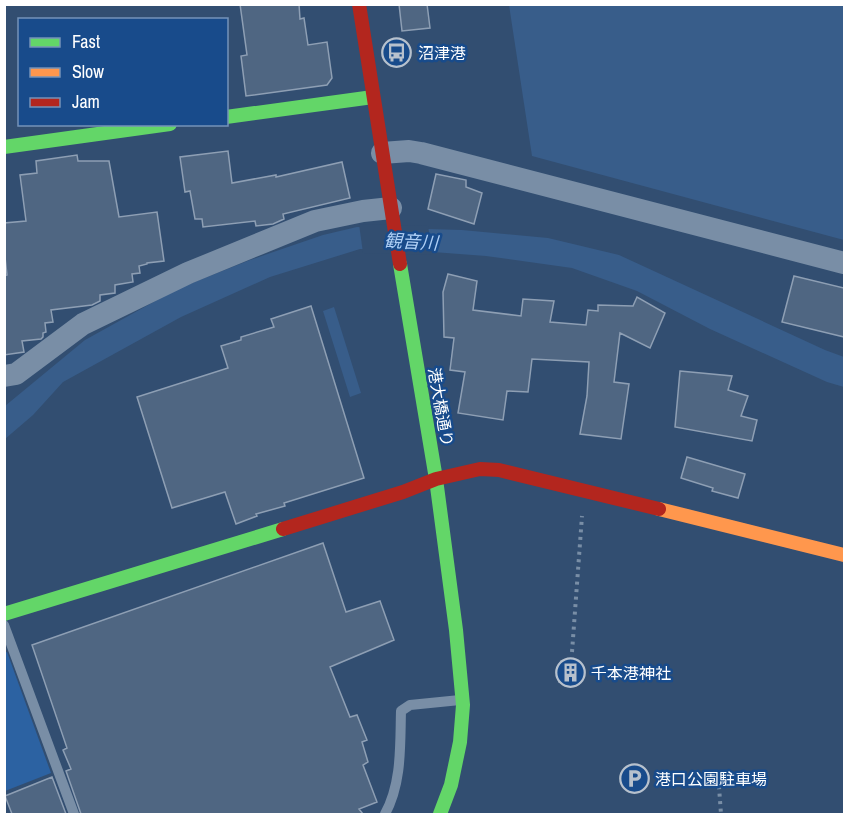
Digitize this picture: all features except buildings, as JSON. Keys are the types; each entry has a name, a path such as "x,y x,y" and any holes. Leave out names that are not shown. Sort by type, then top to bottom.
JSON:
{"street":[{"name":"港大橋通り","path":"359,4 436,479 456,630 462,700 460,742 456,769 440,814"},
{"path":"228,117 373,97"},
{"path":"4,147 156,126"},
{"path":"382,153 409,151 421,153 844,262"},
{"path":"4,376 16,374 83,324 188,273 315,221 363,212 392,215"},
{"path":"4,614 391,495 436,479 480,469 499,470 844,555"}],"lane":[{"path":"4,625 74,814"},
{"path":"385,814 393,797 398,776 401,711 410,705 462,700"}],"path":[{"path":"572,652 584,492"},
{"path":"698,777 719,787 721,814"}],"shaded area":[{"path":"7,652 51,773 5,791 4,653"}],"water":[{"path":"509,5 844,5 844,240 532,156"},
{"name":"観音川","path":"357,227 462,230 548,238 619,255 844,357 844,387 827,382 710,329 637,291 572,268 486,256 360,249 270,277 181,317 63,382 33,415 5,439 5,406 85,340 177,289 250,260 323,235"},
{"path":"334,307 361,393 350,397 323,311"}],"pier":[{"path":"359,224 428,226 433,255 363,253"}],"traffic: fast":[{"path":"228,117 373,97"},
{"path":"4,147 156,126"},
{"path":"400,264 436,479 456,630 463,705 460,742 451,785 440,814"},
{"path":"4,614 283,529"}],"traffic: slow":[{"path":"659,509 844,555"}],"traffic: jam":[{"path":"359,4 400,264"},
{"path":"283,529 403,492 436,479 480,469 499,470 659,509"}],"place":[{"name":"沼津港","path":"397,53"},
{"name":"千本港神社","path":"570,673"},
{"name":"港口公園駐車場","path":"634,779"}]}
